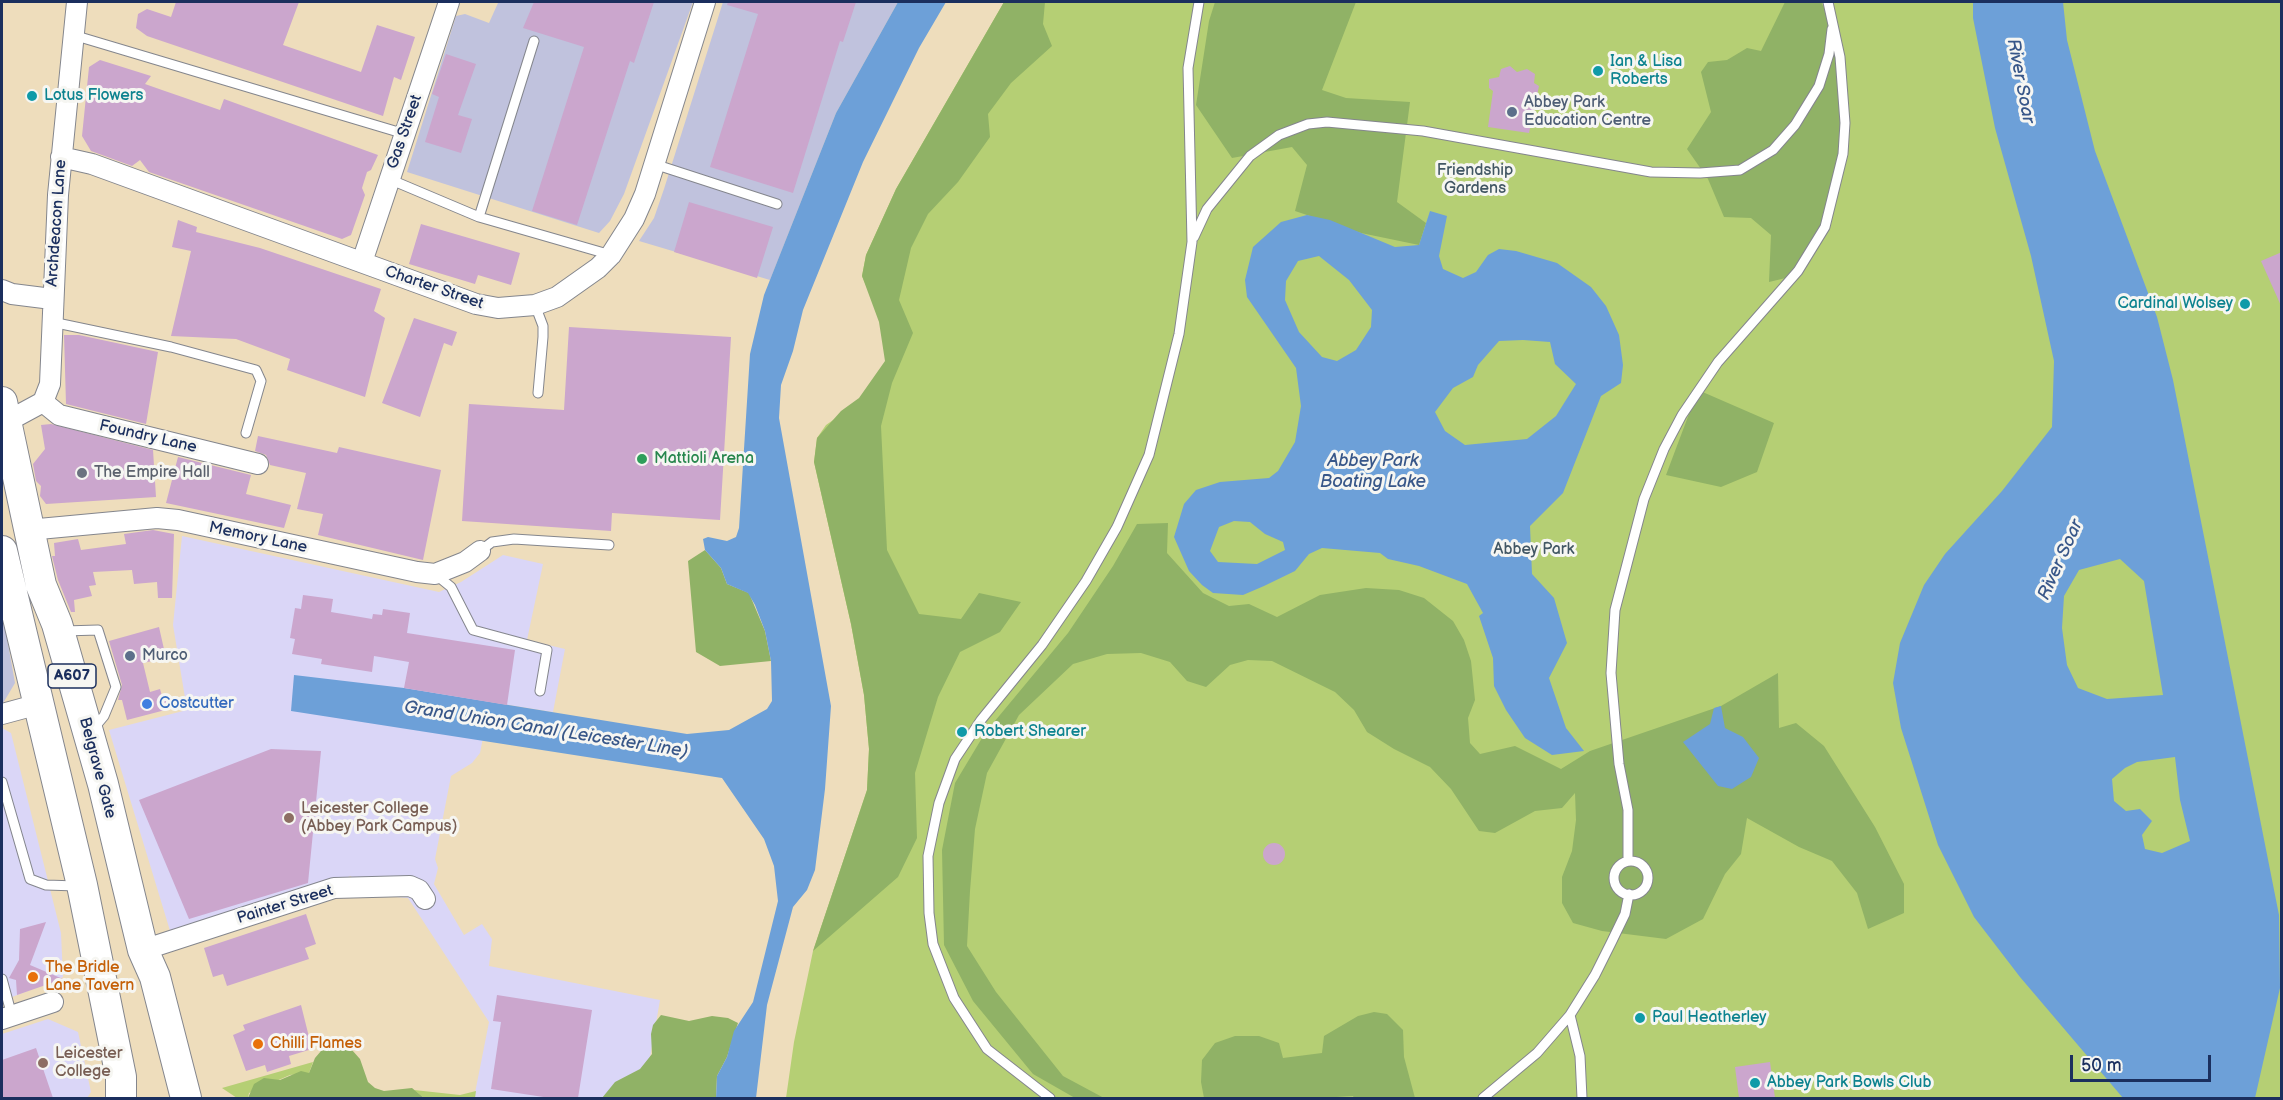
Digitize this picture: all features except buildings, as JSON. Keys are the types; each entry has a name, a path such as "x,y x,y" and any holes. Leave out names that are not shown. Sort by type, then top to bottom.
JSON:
{"main road":[{"name":"Belgrave Gate","path":"4,412 41,585 59,631 103,784 143,950 155,977 186,1098"},
{"name":"A607","path":"2,551 82,885 121,1077 121,1098"}],"street":[{"name":"Archdeacon Lane","path":"43,402 50,384 50,322 61,157 77,2"},
{"name":"Gas Street","path":"362,262 449,2"},
{"name":"Charter Street","path":"61,157 92,164 476,304 498,308 535,305 557,297 575,286 611,255 634,219 654,164 705,2"},
{"path":"2,290 12,294 52,298"},
{"path":"4,412 43,402"},
{"name":"Foundry Lane","path":"43,402 59,415 258,464"},
{"name":"Memory Lane","path":"28,530 93,523 168,519 435,574"},
{"path":"435,574 465,562 480,551"},
{"path":"2,714 39,704"},
{"name":"Painter Street","path":"143,950 334,888 410,886 419,890 425,899"},
{"path":"7,1017 53,1002"}],"lane":[{"path":"1050,1098 987,1049 954,998 933,945 929,913 928,856 939,803 955,759 981,720 1042,645 1086,581 1117,526 1149,455 1179,334 1192,242 1188,68 1199,2"},
{"path":"1628,861 1628,810 1619,764 1611,665 1615,610 1626,561 1644,499 1664,449 1684,411 1718,362 1798,271 1825,227 1843,154 1845,123 1840,57 1828,2"},
{"path":"1192,242 1207,209 1250,156 1279,135 1308,124 1327,122 1423,131 1651,172 1700,173 1740,170 1773,150 1794,125 1819,86 1829,54 1833,18"},
{"path":"73,35 405,134"},
{"path":"479,217 534,41"},
{"path":"654,164 777,204"},
{"path":"389,178 479,217 611,255"},
{"path":"535,305 543,337 538,393"},
{"path":"50,322 181,349 256,370 261,381 246,433"},
{"path":"480,551 492,542 514,539 609,545"},
{"path":"435,574 451,587 473,630 547,650 540,691"},
{"path":"59,631 98,630 116,687 104,716 88,733"},
{"path":"2,782 30,879 46,885 82,885"},
{"path":"1628,861 1643,866 1647,875 1643,889 1629,894 1620,890 1614,877 1618,867 1628,861"},
{"path":"1483,1098 1537,1053 1570,1015 1595,975 1612,941 1624,914 1629,894"},
{"path":"2,979 7,1017"},
{"path":"1570,1015 1580,1056 1582,1098"}],"shaded area":[{"path":"495,2 693,2 624,194 610,221 599,233 407,172 456,16 465,14 489,23 498,3"},
{"path":"723,2 898,2 836,113 770,280 639,241 654,218"},
{"name":"Leicester College (Abbey Park Campus)","path":"182,536 439,592 461,582 503,555 543,564 527,640 565,649 553,712 490,702 480,753 472,763 451,776 435,859 438,868 434,884 464,935 482,924 492,939 489,966 660,1000 643,1098 474,1098 489,1022 408,898 361,894 351,876 171,934 109,730 187,710 173,625"},
{"path":"2,610 15,683 2,705"},
{"path":"2,728 11,733 61,933 63,977 2,1001"},
{"name":"Leicester College","path":"48,1019 78,1032 91,1092 87,1098 2,1098 2,1034"}],"green space":[{"name":"Abbey Park","path":"1004,2 2281,2 2281,1098 786,1098 794,1042 813,951 867,790 869,749 864,695 851,624 814,462 817,438 826,425 859,402 894,352 862,276 866,255 896,189"},
{"path":"1004,2 1045,2 1043,24 1052,46 1011,83 988,114 990,137 958,182 928,214 911,248 899,300 913,333 892,383 881,426 887,550 919,614 961,619 979,593 1021,602 1000,632 960,652 938,697 915,773 917,838 898,877 813,951 867,790 869,749 864,695 851,624 814,462 817,438 841,411 859,398 885,361 879,322 862,276 866,255 896,189"},
{"path":"1215,2 1356,2 1322,90 1346,98 1410,102 1397,202 1426,223 1419,245 1361,233 1295,211 1307,165 1292,147 1232,158 1196,105 1209,21"},
{"path":"1785,2 1821,2 1831,21 1844,141 1817,239 1794,276 1769,282 1771,235 1751,218 1724,217 1708,179 1687,149 1711,112 1701,72 1708,62 1727,60 1747,48 1761,51"},
{"path":"1698,390 1774,423 1757,472 1721,487 1666,475"},
{"path":"1168,523 1167,553 1203,593 1229,606 1249,604 1277,617 1320,595 1366,588 1399,590 1424,598 1453,621 1464,640 1471,661 1475,700 1468,718 1470,743 1480,754 1515,746 1561,769 1590,751 1721,706 1778,673 1779,728 1796,723 1824,746 1875,827 1904,884 1904,913 1868,929 1857,893 1832,861 1799,847 1747,818 1741,854 1725,874 1703,919 1666,939 1602,931 1573,923 1562,903 1562,877 1572,851 1576,820 1575,793 1562,808 1535,811 1495,833 1479,831 1451,789 1430,767 1367,732 1354,710 1335,692 1272,661 1248,660 1230,665 1206,687 1187,681 1170,662 1141,653 1107,654 1073,664 1019,715 987,773 975,829 970,891 967,946 996,992 1063,1076 1104,1098 1075,1098 1033,1074 973,1001 944,945 942,850 955,783 985,733 1068,633 1113,566 1137,524"},
{"path":"705,550 721,568 727,584 749,593 765,631 771,661 720,666 696,652 688,561"},
{"path":"1374,1012 1387,1014 1403,1030 1404,1057 1415,1098 1354,1098 1353,1096 1204,1098 1201,1082 1202,1060 1215,1043 1235,1036 1259,1036 1279,1043 1283,1058 1322,1053 1324,1036 1358,1016"},
{"path":"661,1015 689,1021 712,1016 728,1018 738,1023 727,1057 717,1076 716,1098 602,1098 615,1082 640,1069 652,1054 653,1025"},
{"path":"342,1044 360,1059 368,1082 375,1088 384,1091 412,1088 424,1098 248,1098 254,1084 264,1078 280,1080 301,1071 309,1073 315,1058 321,1051"},
{"path":"313,1062 309,1073 290,1075 249,1093 248,1098 237,1098 222,1088"},
{"path":"414,1090 460,1095 476,1091 475,1098 424,1098"}],"water":[{"name":"Grand Union Canal (Leicester Line)","path":"898,2 946,2 919,48 863,162 803,310 793,351 781,385 779,418 831,706 825,789 815,870 807,890 793,907 767,1005 756,1098 716,1098 717,1076 727,1057 734,1031 753,1002 778,901 774,866 764,839 722,778 291,711 294,675 404,688 687,734 729,730 767,709 772,701 771,661 765,631 748,593 727,584 721,568 705,550 703,539 708,537 727,541 736,537 739,528 750,354 764,295 836,113"},
{"name":"River Soar","path":"1973,2 2063,2 2067,40 2095,151 2157,317 2173,380 2279,915 2280,988 2255,1098 2123,1098 2020,977 1974,917 1938,845 1901,728 1893,683 1900,643 1924,585 1945,554 2002,491 2052,427 2054,361 2031,256 1995,128 1973,18","holes":["2120,559 2144,581 2163,695 2107,699 2078,688 2067,665 2062,628 2064,596 2079,570","2175,757 2180,800 2190,841 2162,853 2145,849 2142,835 2152,821 2140,809 2126,811 2114,801 2112,779 2137,762"]},
{"name":"Abbey Park Boating Lake","path":"1430,211 1447,216 1439,256 1443,269 1463,278 1476,272 1488,255 1499,249 1516,251 1557,263 1591,287 1606,306 1619,335 1623,365 1621,383 1601,396 1563,493 1530,526 1532,574 1554,598 1567,643 1549,678 1566,728 1584,751 1552,755 1525,738 1506,710 1494,686 1493,658 1479,616 1483,613 1467,584 1419,566 1388,559 1380,553 1322,548 1309,554 1295,571 1243,595 1213,593 1189,571 1174,537 1184,504 1196,490 1220,482 1269,478 1278,471 1295,442 1301,406 1296,368 1247,297 1245,280 1253,247 1281,222 1307,215 1330,220 1395,247 1419,245","holes":["1319,256 1349,280 1372,310 1371,327 1356,350 1337,361 1322,357 1299,332 1285,300 1286,281 1298,261","1499,341 1550,342 1555,364 1576,384 1556,416 1527,439 1465,445 1445,431 1435,412 1453,388 1473,377 1478,365","1234,521 1250,522 1265,534 1283,542 1285,550 1257,564 1218,562 1210,551 1219,527"]},
{"path":"1721,706 1725,728 1743,737 1759,758 1751,777 1732,789 1718,786 1683,742 1710,724 1714,708"}],"place":[{"name":"Ian & Lisa Roberts","path":"1598,71"},
{"name":"Lotus Flowers","path":"32,96"},
{"name":"Abbey Park Education Centre","path":"1512,112"},
{"name":"Cardinal Wolsey","path":"2245,304"},
{"name":"Mattioli Arena","path":"642,459"},
{"name":"The Empire Hall","path":"82,473"},
{"name":"Murco","path":"130,656"},
{"name":"Costcutter","path":"147,704"},
{"name":"Robert Shearer","path":"962,732"},
{"name":"Leicester College (Abbey Park Campus)","path":"289,818"},
{"name":"The Bridle Lane Tavern","path":"33,977"},
{"name":"Paul Heatherley","path":"1640,1018"},
{"name":"Chilli Flames","path":"258,1044"},
{"name":"Leicester College","path":"43,1063"},
{"name":"Abbey Park Bowls Club","path":"1755,1083"}],"park label":[{"name":"Friendship Gardens","path":"1475,180"}]}
